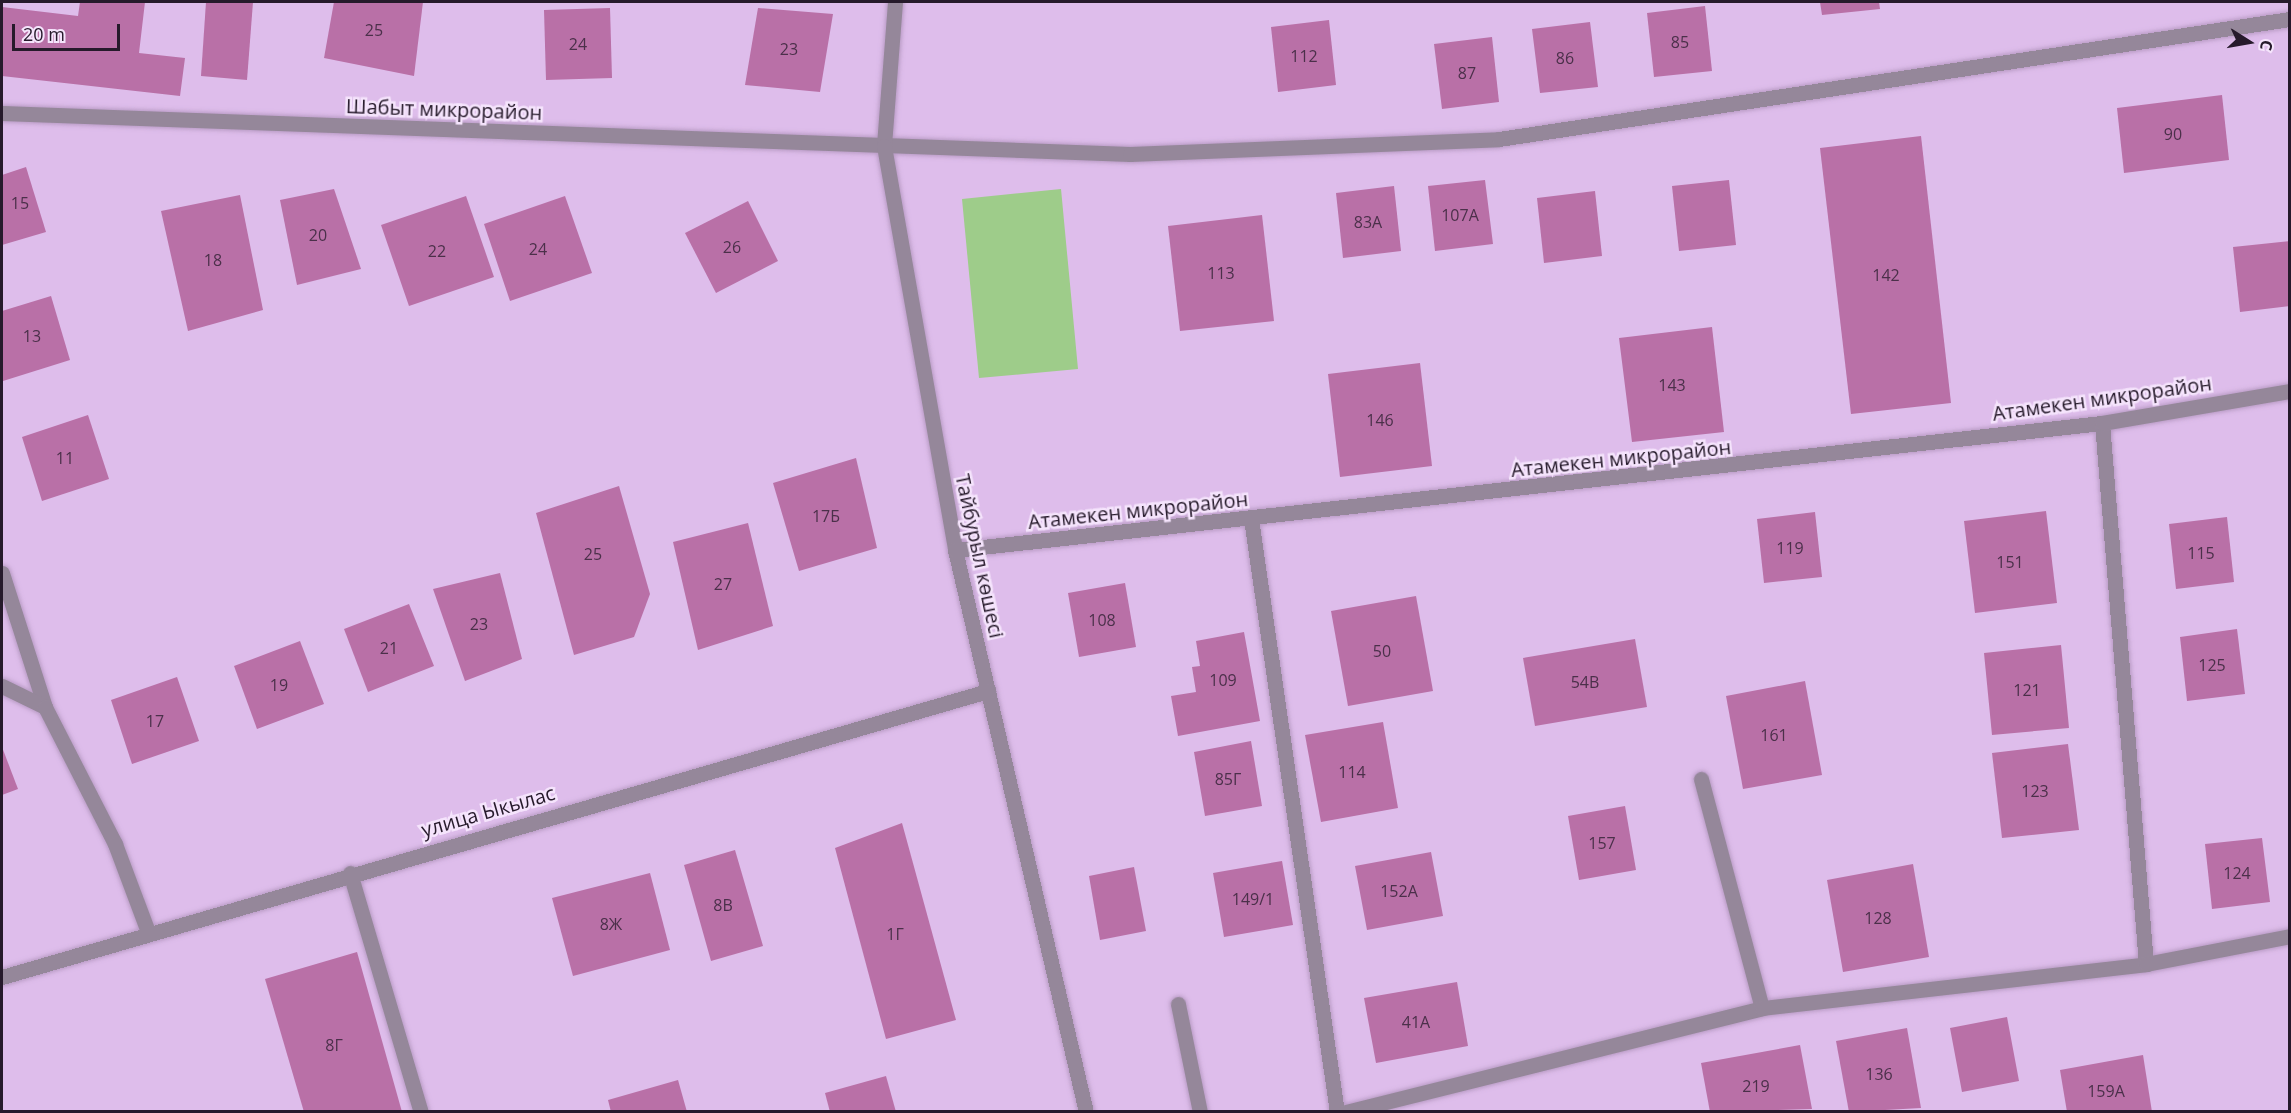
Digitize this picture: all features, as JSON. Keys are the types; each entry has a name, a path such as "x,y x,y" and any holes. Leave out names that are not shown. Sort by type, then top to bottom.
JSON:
{"street":[{"name":"Тайбурыл көшесі","path":"895,2 885,146 955,550 1086,1112"},
{"name":"Шабыт микрорайон","path":"2,113 1130,154 1499,139 2289,19"},
{"name":"Атамекен микрорайон","path":"955,550 2102,423 2289,391"},
{"path":"2102,423 2146,964"},
{"path":"1251,519 1337,1112"},
{"path":"2,573 45,707 115,844 148,932"},
{"path":"2,686 45,707"},
{"name":"улица Ыкылас","path":"2,977 350,873 988,691"},
{"path":"1701,779 1762,1008"},
{"path":"350,873 421,1112"},
{"path":"1346,1112 1762,1008 2146,964 2289,936"},
{"path":"1178,1004 1200,1112"}],"green space":[{"path":"1061,189 1078,369 979,378 962,199"}],"building":[{"path":"80,2 145,2 139,53 185,58 180,96 2,76 2,7 78,16"},
{"path":"206,2 253,2 247,80 201,76"},
{"path":"334,2 423,2 414,76 324,58"},
{"path":"1820,2 1879,2 1880,9 1822,15"},
{"path":"1705,6 1712,71 1654,77 1647,13"},
{"path":"610,8 612,78 546,80 544,10"},
{"path":"758,8 833,14 820,92 745,85"},
{"path":"1329,20 1336,85 1278,92 1271,27"},
{"path":"1590,22 1598,87 1540,93 1532,29"},
{"path":"1492,37 1499,102 1442,109 1434,44"},
{"path":"2222,95 2229,160 2124,173 2117,108"},
{"path":"1921,136 1951,403 1851,414 1820,148"},
{"path":"26,167 46,232 2,245 2,175"},
{"path":"1485,180 1493,244 1435,251 1428,186"},
{"path":"1729,180 1736,245 1679,251 1672,186"},
{"path":"1394,186 1401,251 1343,258 1336,193"},
{"path":"334,189 361,269 297,285 280,200"},
{"path":"1595,191 1602,256 1544,263 1537,198"},
{"path":"240,195 263,310 188,331 161,211"},
{"path":"466,196 494,277 409,306 381,225"},
{"path":"565,196 592,273 510,301 484,224"},
{"path":"748,201 778,261 716,293 685,233"},
{"path":"1262,215 1274,321 1180,331 1168,226"},
{"path":"2290,241 2290,306 2240,312 2233,247"},
{"path":"51,296 70,360 3,381 2,311"},
{"path":"1712,327 1724,432 1632,442 1619,338"},
{"path":"1420,363 1432,466 1340,477 1328,374"},
{"path":"88,415 109,479 42,501 22,437"},
{"path":"856,458 877,548 799,571 773,483"},
{"path":"619,486 650,594 634,637 574,655 536,513"},
{"path":"2046,511 2057,603 1975,613 1964,521"},
{"path":"1815,512 1822,577 1764,583 1757,519"},
{"path":"2227,517 2234,582 2176,589 2169,524"},
{"path":"748,523 773,626 698,650 673,542"},
{"path":"500,573 522,659 465,681 433,589"},
{"path":"1125,583 1136,647 1079,657 1068,593"},
{"path":"1416,596 1433,691 1348,706 1331,611"},
{"path":"409,604 434,666 368,692 344,629"},
{"path":"2237,629 2245,694 2187,701 2180,637"},
{"path":"1244,632 1260,721 1178,736 1171,696 1196,692 1192,667 1200,666 1196,641"},
{"path":"1635,639 1647,707 1535,726 1523,658"},
{"path":"300,641 324,704 257,729 234,666"},
{"path":"2061,645 2069,728 1992,735 1984,653"},
{"path":"177,677 199,741 132,764 111,700"},
{"path":"1805,681 1822,775 1743,789 1726,696"},
{"path":"1383,722 1398,808 1321,822 1305,735"},
{"path":"1251,741 1262,806 1205,816 1194,752"},
{"path":"2068,744 2079,830 2002,838 1992,753"},
{"path":"2,747 18,789 2,795"},
{"path":"1625,806 1636,870 1579,880 1568,816"},
{"path":"902,823 956,1020 886,1039 835,848"},
{"path":"2262,838 2270,902 2212,909 2205,844"},
{"path":"735,850 763,946 711,961 684,865"},
{"path":"1431,852 1443,916 1367,930 1355,866"},
{"path":"1282,861 1293,925 1224,937 1213,873"},
{"path":"1913,864 1929,957 1843,972 1827,880"},
{"path":"1134,867 1146,931 1100,940 1089,876"},
{"path":"650,873 670,950 573,976 552,898"},
{"path":"357,952 402,1112 304,1112 265,979"},
{"path":"1457,982 1468,1046 1376,1063 1364,998"},
{"path":"2007,1017 2019,1081 1962,1092 1950,1028"},
{"path":"1907,1028 1921,1108 1849,1112 1836,1041"},
{"path":"1800,1045 1812,1109 1710,1112 1701,1063"},
{"path":"2143,1055 2152,1112 2067,1112 2060,1070"},
{"path":"886,1076 896,1112 830,1112 825,1093"},
{"path":"678,1080 687,1112 611,1112 608,1100"}]}
